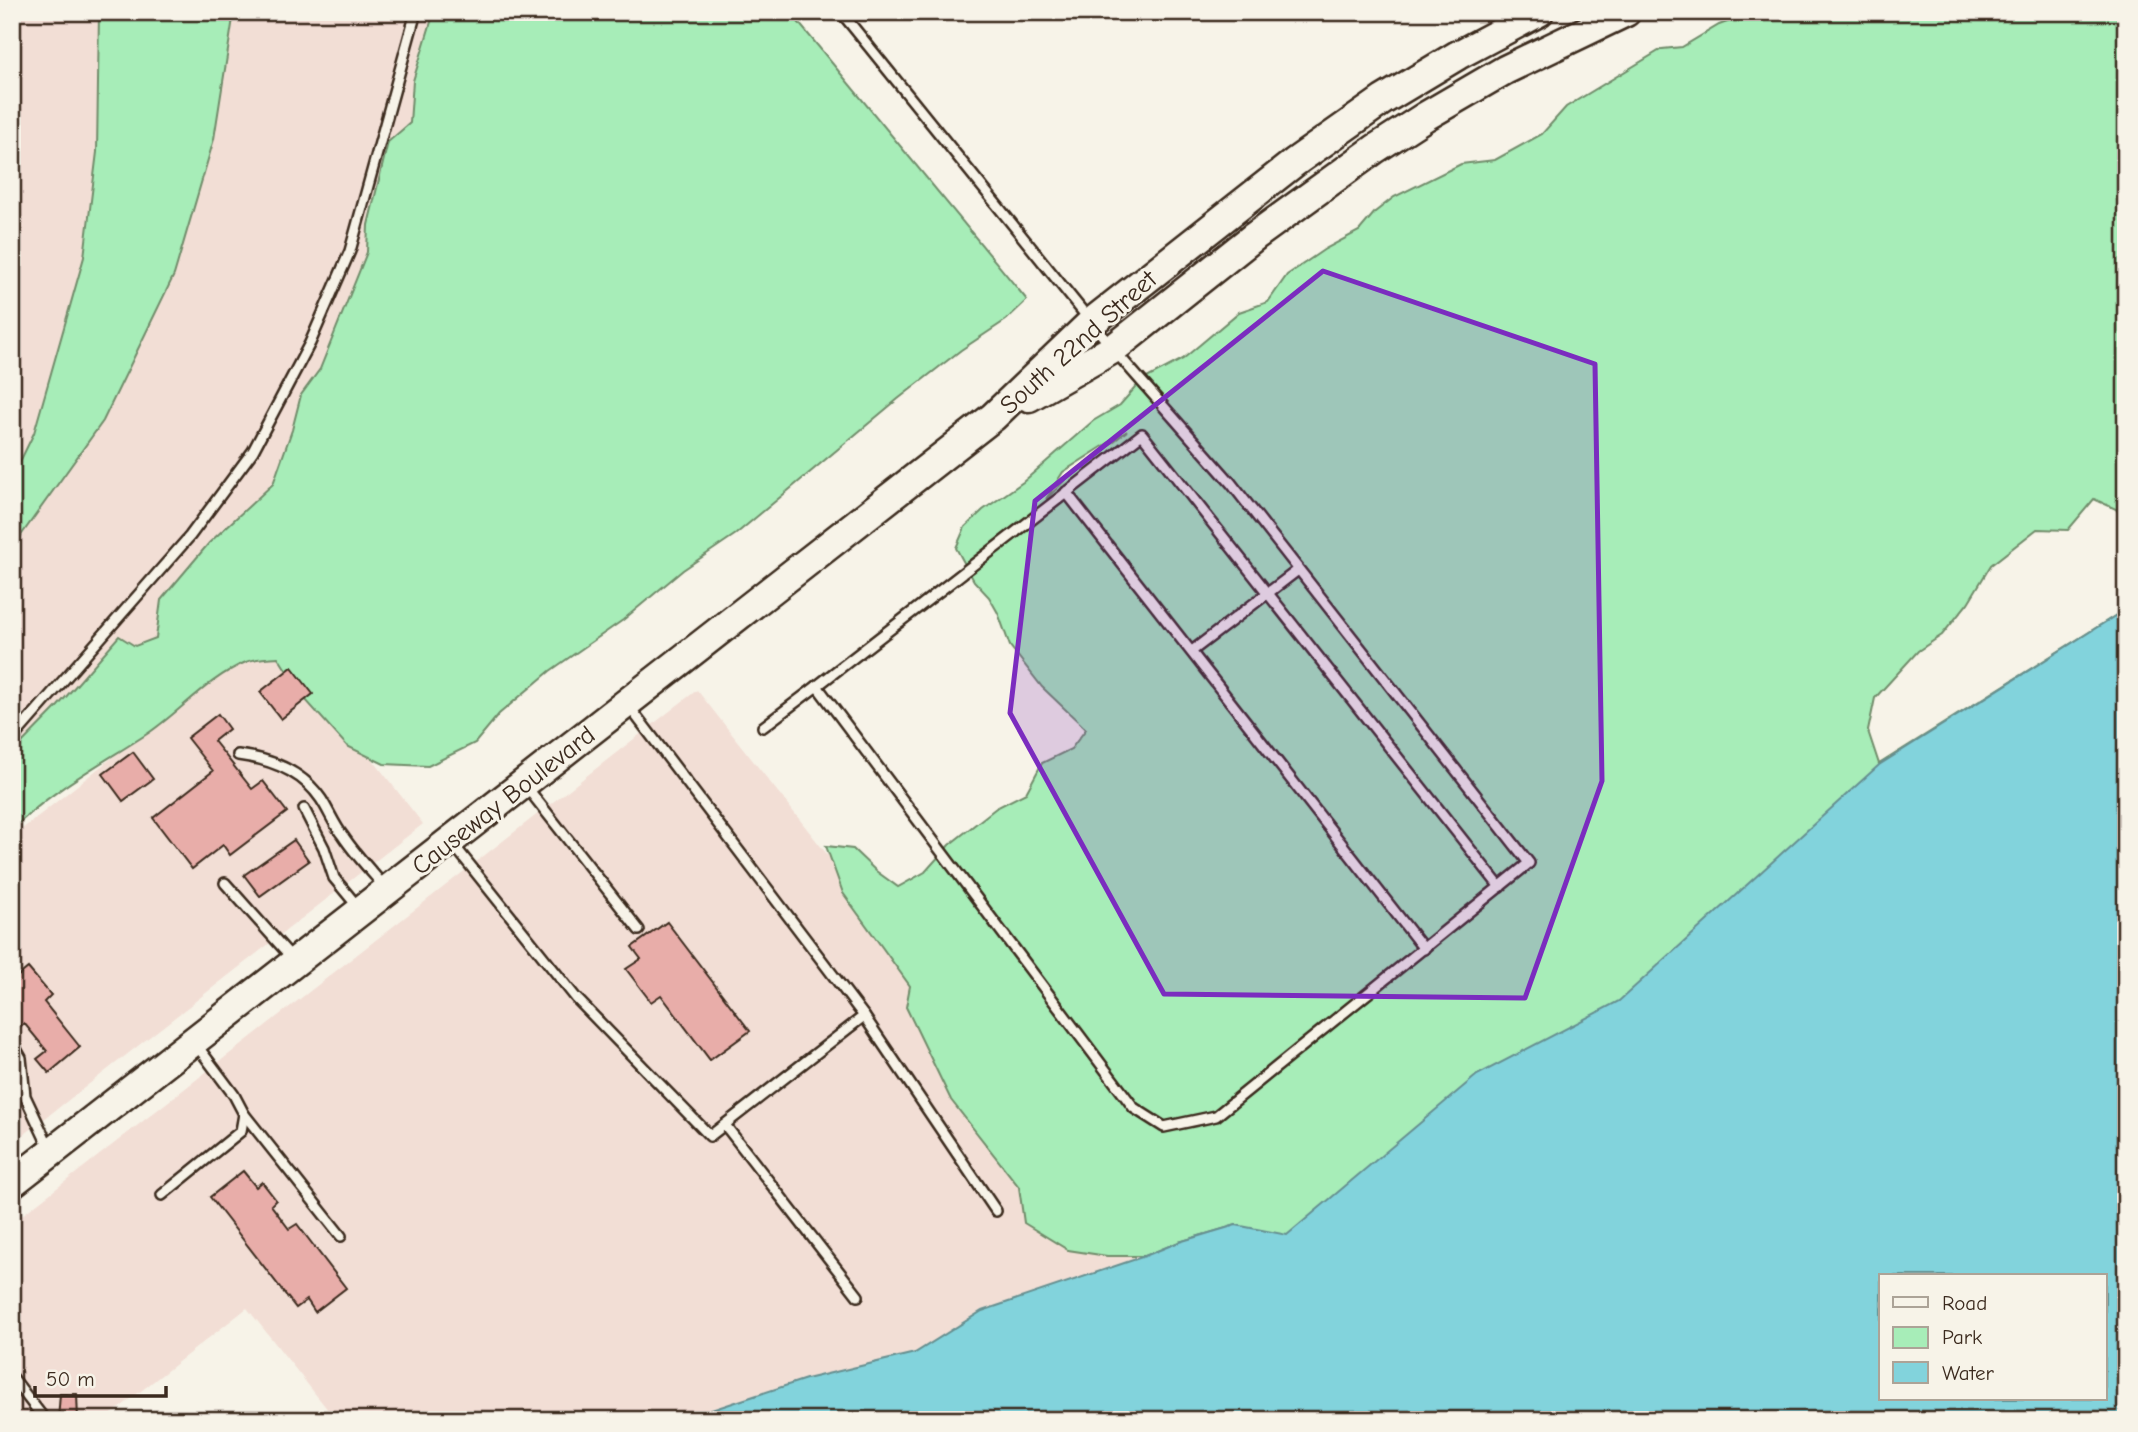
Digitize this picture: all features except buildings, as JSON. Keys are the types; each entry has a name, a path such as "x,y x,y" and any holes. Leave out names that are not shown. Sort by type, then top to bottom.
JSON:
{"main road":[{"name":"South 22nd Street","path":"993,417 1092,322 1294,162 1383,100 1458,55 1539,12"},
{"name":"South 22nd Street","path":"993,417 1113,349 1255,236 1375,149 1426,116 1505,70 1626,12"},
{"name":"Causeway Boulevard","path":"12,1183 993,417"}],"lane":[{"path":"12,739 190,536 253,451 310,343 350,251 416,12"},
{"path":"817,686 1133,1108 1164,1126 1216,1116 1529,863 1231,483 1113,349 841,12"},
{"path":"763,727 1142,434 1500,887"},
{"path":"1066,492 1424,949"},
{"path":"1192,650 1298,570"},
{"path":"627,703 864,1016 996,1211"},
{"path":"238,755 263,758 296,774 308,784 320,797 342,836 387,890"},
{"path":"524,784 639,930"},
{"path":"304,810 324,848 334,878 361,911"},
{"path":"451,841 576,998 710,1136 864,1016"},
{"path":"225,883 295,962"},
{"path":"194,1041 234,1095 244,1114 341,1236"},
{"path":"12,1042 21,1058 25,1096 52,1152"},
{"path":"162,1195 241,1130 244,1114"},
{"path":"724,1125 858,1296"},
{"path":"12,1377 45,1420"}],"highlighted area":[{"path":"1323,271 1595,364 1602,781 1525,998 1164,994 1010,713 1035,501"}],"shaded area":[{"path":"14,12 434,12 434,17 417,64 410,123 375,201 368,225 367,252 320,369 301,395 273,484 209,543 161,600 156,638 135,646 58,706 12,753 12,263 18,242 20,178 18,48"},
{"path":"272,631 423,824 12,1144 12,837"},
{"path":"697,690 1145,1256 982,1311 915,1353 806,1379 681,1420 336,1420 247,1308 104,1420 12,1420 12,1223"}],"green space":[{"path":"99,12 234,12 214,139 174,275 103,421 12,548 12,478 34,433 84,257 97,152"},
{"path":"434,12 790,12 1027,300 1006,320 961,350 898,399 736,534 683,570 623,620 550,671 499,714 475,743 428,766 384,764 347,746 304,698 278,657 253,660 219,677 147,734 43,802 12,830 12,753 58,706 119,636 135,646 156,638 161,600 209,543 273,484 301,395 320,369 367,252 368,225 388,142 410,123 413,81"},
{"path":"1755,12 2126,12 2126,521 2116,509 2094,499 2068,530 2037,529 1991,565 1968,603 1942,635 1918,651 1875,698 1868,731 1879,764 2126,609 1741,1391 1236,1225 1179,1242 1145,1256 1107,1256 1068,1250 1024,1223 1019,1187 951,1100 906,1007 910,986 843,893 826,846 853,849 898,887 925,872 949,845 996,808 1026,793 1042,763 1071,749 1086,729 1042,687 1010,646 998,613 989,597 974,581 956,548 965,527 983,510 1023,482 1093,421 1120,405 1141,381 1183,359 1239,312 1268,302 1287,275 1325,249 1359,231 1375,212 1394,197 1461,164 1495,160 1542,134 1566,107 1662,49 1682,47 1719,25","holes":["1127,431 1069,476 1046,499 1063,472"]}],"water":[{"path":"2126,609 2126,1420 681,1420 806,1379 915,1353 982,1311 1179,1242 1236,1225 1287,1235 1477,1075 1619,1001 1879,765"}]}
